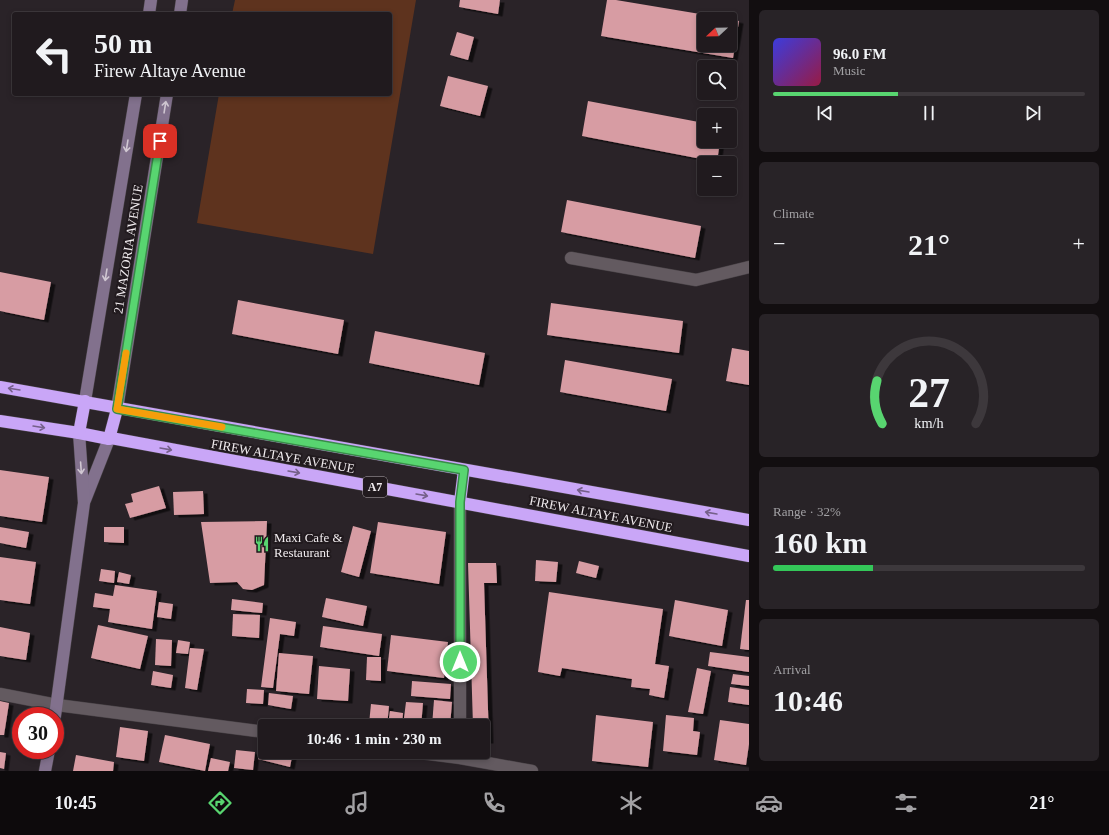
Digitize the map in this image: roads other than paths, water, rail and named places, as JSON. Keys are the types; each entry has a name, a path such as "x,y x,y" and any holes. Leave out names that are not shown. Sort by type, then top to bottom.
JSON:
{"highway":[{"name":"FIREW ALTAYE AVENUE","path":"0,387 85,401 117,409 749,520"},
{"path":"79,433 85,401"},
{"path":"109,439 117,409"},
{"name":"FIREW ALTAYE AVENUE","path":"0,421 109,439 111,438 749,556"},
{"path":"460,502 464,470"}],"main road":[{"path":"149,12 151,0"},
{"path":"180,12 182,0"},
{"name":"21 MAZORIA AVENUE","path":"85,401 136,96"},
{"name":"21 MAZORIA AVENUE","path":"117,409 167,96"},
{"path":"56,707 84,502 79,433"},
{"path":"84,502 109,439"},
{"path":"45,771 47,759"}],"street":[{"path":"571,258 696,280 749,267"},
{"path":"460,502 460,719"},
{"path":"0,694 46,707"},
{"path":"64,711 258,731"},
{"path":"478,759 532,771"}],"place":[{"name":"Maxi Cafe & Restaurant","path":"262,544"}]}
